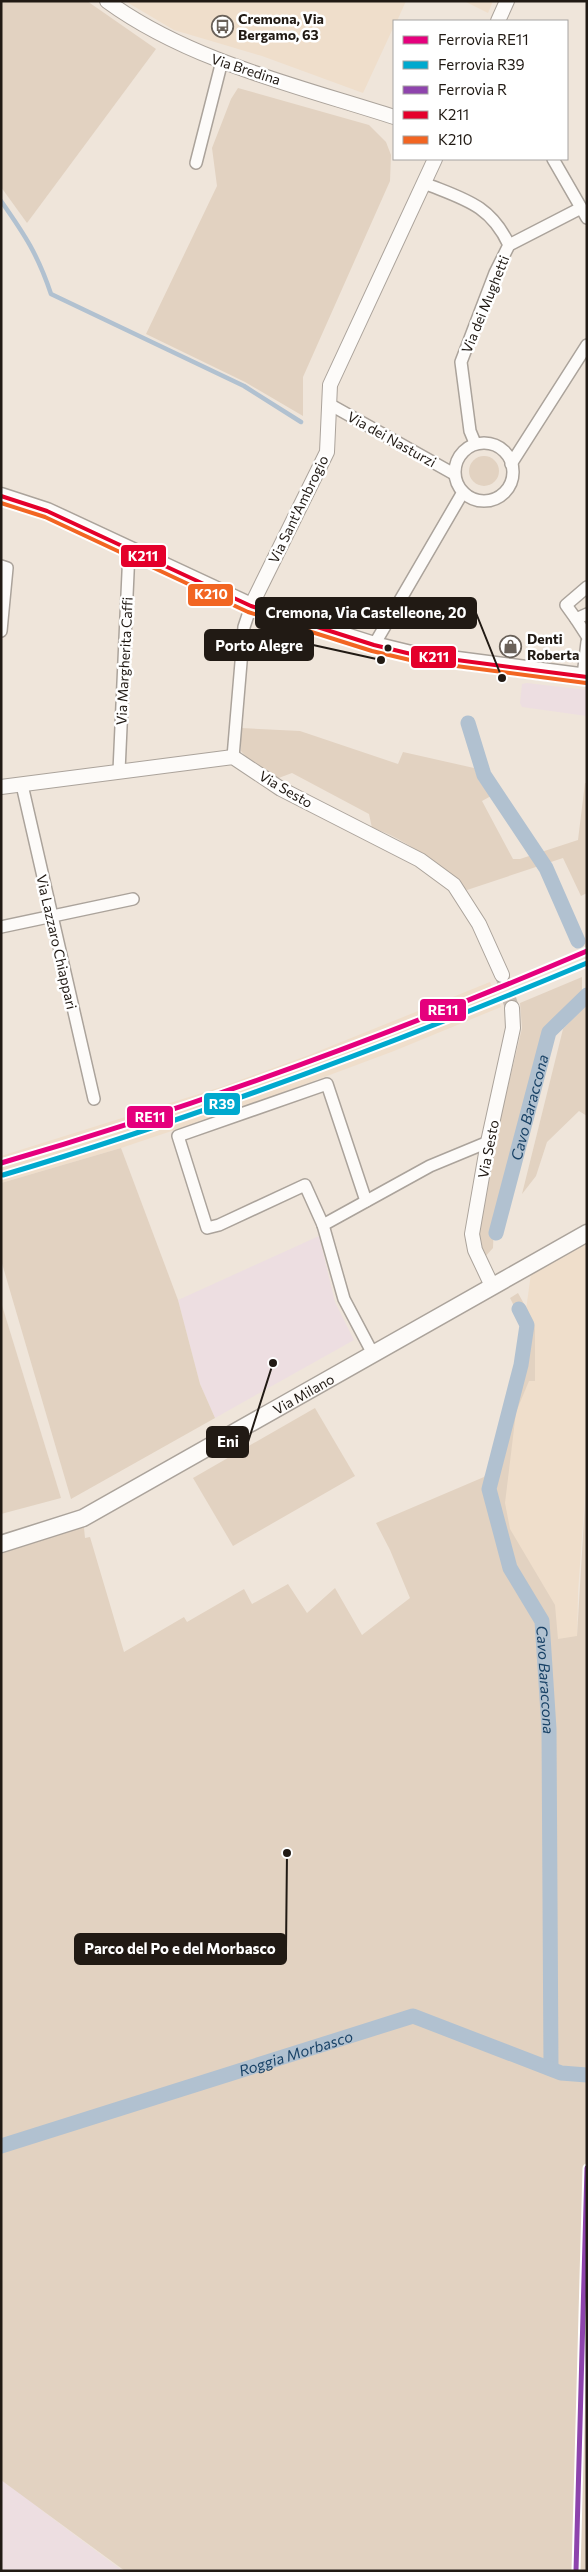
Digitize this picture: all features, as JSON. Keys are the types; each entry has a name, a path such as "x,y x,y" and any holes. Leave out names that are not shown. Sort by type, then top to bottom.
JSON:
{"main road":[{"path":"1,496 47,511 129,551 251,606 374,645 411,654 585,676"},
{"name":"Via Milano","path":"1,1544 83,1518 587,1233"}],"street":[{"name":"Via Bredina","path":"107,1 172,42 222,61 393,118"},
{"path":"498,20 507,1"},
{"path":"196,163 222,61"},
{"name":"Via Sant'Ambrogio","path":"232,757 244,627 251,606 327,452 330,385 435,160"},
{"path":"554,160 584,213"},
{"path":"424,183 462,199 490,214 501,227 509,245"},
{"name":"Via dei Mughetti","path":"475,443 470,431 462,382 461,362 479,311 509,245 584,213"},
{"path":"511,464 587,346"},
{"name":"Via dei Nasturzi","path":"329,404 454,474"},
{"path":"488,442 500,447 508,454 511,464 511,482 504,493 495,499 479,501 464,492 458,486 454,474 456,461 463,450 475,443 488,442"},
{"path":"374,645 464,492"},
{"name":"Via Margherita Caffi","path":"119,771 129,551"},
{"path":"1,566 7,568 1,631"},
{"path":"587,587 566,604 581,616 587,636"},
{"path":"585,676 587,642"},
{"path":"1,787 232,757"},
{"name":"Via Sesto","path":"232,757 281,789 420,860 454,885 479,924 502,975"},
{"name":"Via Lazzaro Chiappari","path":"22,785 94,1099"},
{"path":"1,927 133,899"},
{"name":"Via Sesto","path":"492,1286 475,1250 472,1234 488,1142 513,1028 512,1008"},
{"path":"366,1201 327,1084 178,1136 207,1228 219,1225 305,1185 323,1225 344,1300 373,1354"},
{"path":"323,1225 430,1166 488,1142"}],"shaded area":[{"path":"1,1 87,1 156,49 27,223 1,187"},
{"path":"125,1 406,1 397,20 393,20 393,28 363,93 262,56 174,30"},
{"path":"464,1 493,1 488,13"},
{"path":"238,88 369,125 386,142 391,155 390,181 303,377 303,416 245,382 146,334 217,186 212,148 231,99"},
{"path":"484,456 495,460 499,471 495,482 484,486 473,482 469,471 473,460"},
{"path":"522,684 587,690 587,716 522,707 520,703"},
{"path":"241,728 300,731 398,764 403,752 474,768 479,781 491,796 482,801 513,859 520,859 578,840 585,783 587,783 587,893 581,896 563,858 467,890 410,846 372,828 369,814 292,773 276,779 249,760 241,751"},
{"path":"582,977 582,993 542,1033 494,1221 493,1248 483,1259 477,1231 494,1145 522,1028 520,1003"},
{"path":"490,982 501,1007 394,1051 252,1104 121,1148 1,1183 1,1156 221,1087 309,1055"},
{"path":"587,1004 587,1116 579,1111 547,1142 536,1176 522,1194 563,1029"},
{"path":"121,1148 178,1300 200,1384 215,1418 71,1499 1,1260 1,1183"},
{"path":"587,1230 587,1469 578,1592 575,1765 493,1500 509,1433 533,1259"},
{"path":"319,1236 335,1302 354,1340 215,1418 200,1384 178,1300"},
{"path":"518,1293 533,1320 535,1329 535,1381 529,1381 516,1412 505,1503 510,1529 555,1605 558,1639 577,1636 587,1469 587,2571 125,2571 1,2480 1,1545 83,1518 85,1538 90,1537 124,1652 184,1617 187,1622 244,1589 252,1604 288,1584 307,1613 335,1588 362,1635 410,1598 390,1550 376,1523 484,1477 494,1459 525,1328 510,1298"},
{"path":"1,1302 61,1498 1,1514"},
{"path":"315,1408 355,1476 233,1546 193,1478"},
{"path":"1,2476 44,2512 123,2571 1,2571"}],"waterway":[{"path":"1,201 30,246 51,294 244,386 301,422"},
{"name":"Cavo Baraccona","path":"468,723 484,775 546,868 578,941"},
{"name":"Cavo Baraccona","path":"496,1233 549,1032 587,995"},
{"name":"Cavo Baraccona","path":"519,1309 527,1325 521,1365 489,1489 510,1568 542,1621 549,1729 551,2069"},
{"name":"Roggia Morbasco","path":"1,2146 413,2016 561,2073 587,2075"}],"tunnel":[{"path":"502,975 512,1008"}],"rail line":[{"name":"RE11","path":"1,1163 150,1117 297,1066 443,1011 587,951"},
{"name":"R39","path":"3,1175 151,1128 298,1077 443,1022 587,963"},
{"name":"R","path":"576,2571 587,2168"}],"transit line":[{"name":"K211","path":"1,496 47,511 251,606 374,645 411,654 587,677"},
{"name":"K210","path":"1,503 45,517 248,612 372,651 410,660 586,683"}],"place":[{"name":"Cremona, Via Bergamo, 63","path":"222,26"},
{"name":"Denti Roberta","path":"511,646"},
{"name":"Porto Alegre","path":"381,660"},
{"name":"Cremona, Via Castelleone, 20","path":"502,678"},
{"name":"Eni","path":"273,1363"},
{"name":"Parco del Po e del Morbasco","path":"287,1853"}]}
